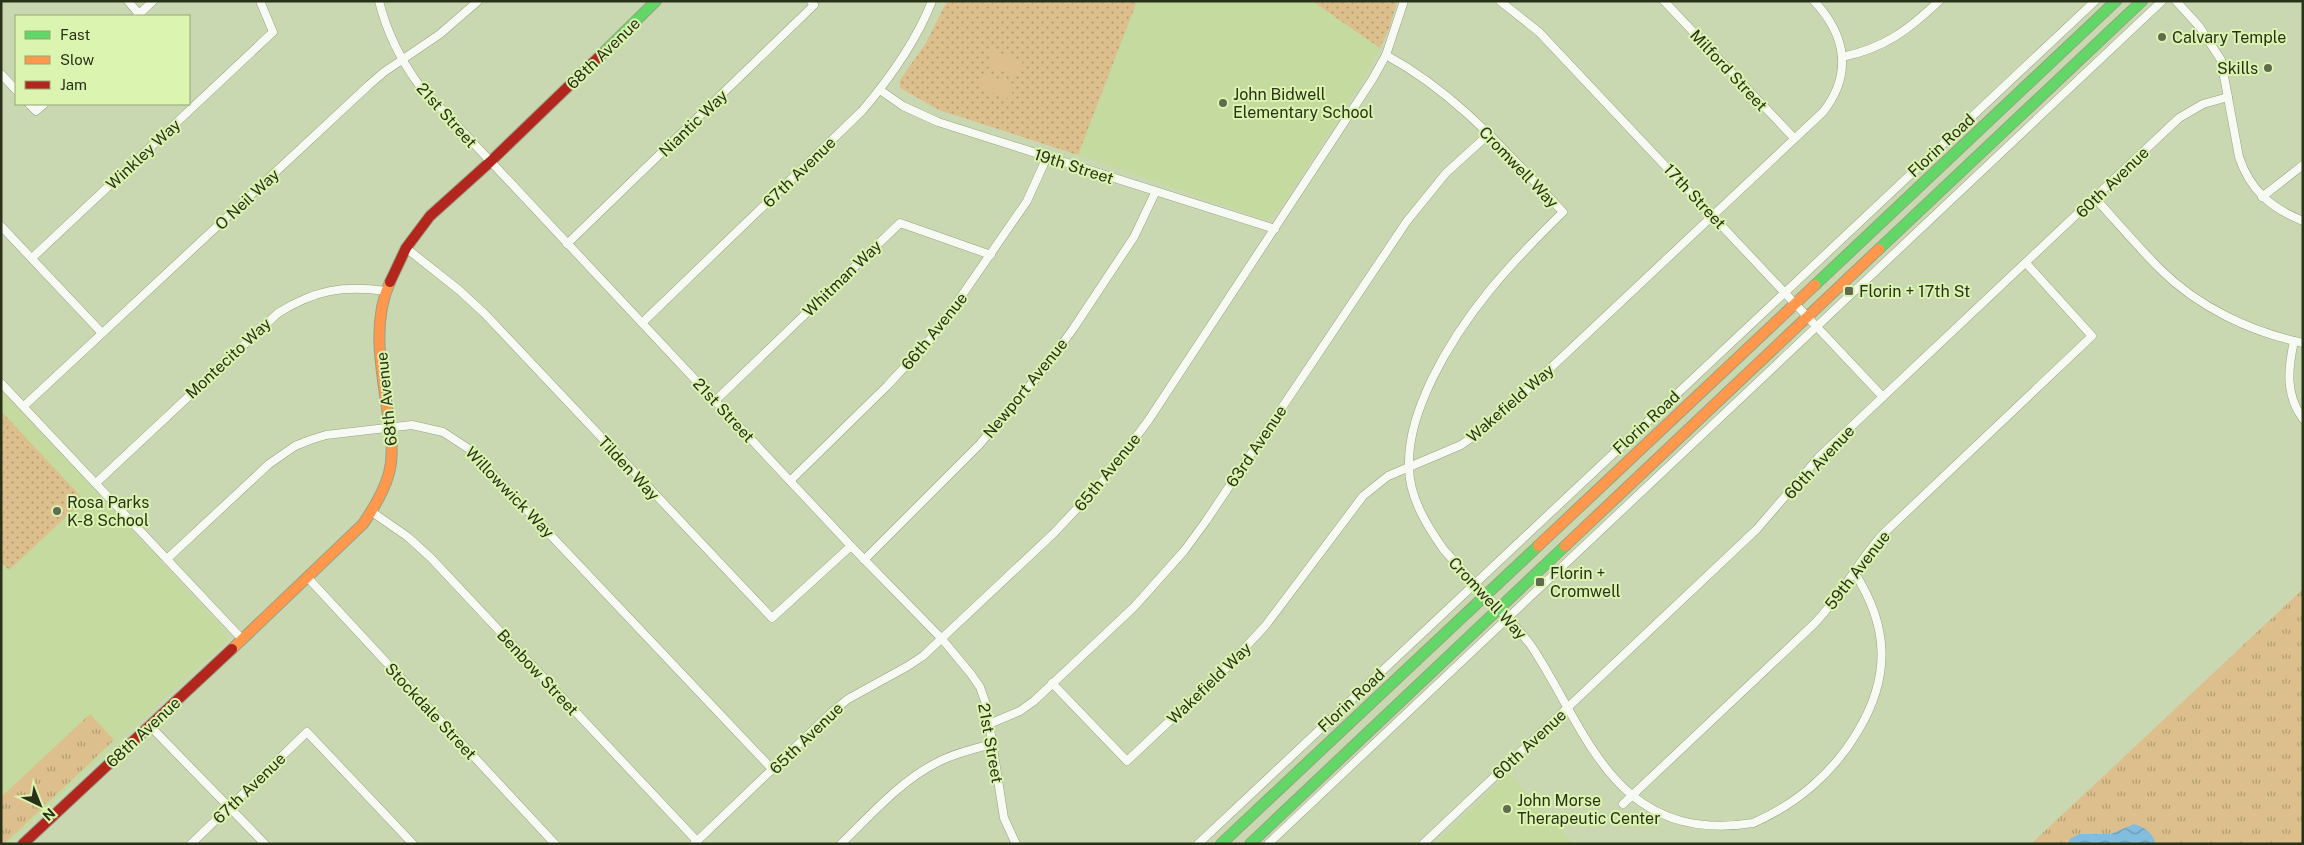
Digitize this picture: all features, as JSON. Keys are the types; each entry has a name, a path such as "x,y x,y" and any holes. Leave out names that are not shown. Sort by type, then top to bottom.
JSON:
{"main road":[{"name":"68th Avenue","path":"23,844 308,578 358,530 372,512 384,488 392,455 391,426 379,339 386,290 406,248 430,216 490,162 656,1"},
{"name":"Florin Road","path":"1221,844 2116,1"},
{"name":"Florin Road","path":"1250,844 2142,1"}],"street":[{"path":"128,1 138,15 153,1"},
{"name":"Winkley Way","path":"32,258 273,32 260,1"},
{"name":"21st Street","path":"378,1 386,30 402,61 419,85 864,560 942,640 980,688 990,724 1004,818 1016,844"},
{"name":"O Neil Way","path":"24,406 369,85 440,34 478,1"},
{"name":"Niantic Way","path":"567,244 814,5 811,1"},
{"name":"67th Avenue","path":"642,323 848,124 880,90 904,55 932,1"},
{"name":"65th Avenue","path":"696,842 848,699 908,666 942,640 1054,533 1102,482 1148,421 1372,80 1386,55 1404,1"},
{"name":"17th Street","path":"1500,1 1539,32 1883,397"},
{"name":"Milford Street","path":"1664,1 1794,138"},
{"name":"Wakefield Way","path":"1052,683 1127,761 1228,666 1261,631 1362,496 1376,484 1409,466 1461,445 1492,423 1829,104 1840,80 1842,57 1838,36 1833,24 1814,1"},
{"path":"1842,57 1870,49 1899,36 1940,1"},
{"name":"Florin Road","path":"1198,844 2094,1"},
{"path":"1268,844 2162,1"},
{"path":"2176,1 2199,26 2217,51 2221,60 2243,171 2262,197 2283,213 2303,221"},
{"name":"Cromwell Way","path":"1386,55 1433,84 1454,100 1563,212 1493,284 1457,333 1442,360 1416,417 1412,433 1409,466 1418,504 1432,533 1444,550 1531,645 1605,780"},
{"path":"1,74 15,89"},
{"name":"19th Street","path":"880,90 903,106 938,122 1275,229"},
{"name":"60th Avenue","path":"1423,844 1758,529 1818,458 2178,118 2203,104 2228,97"},
{"path":"30,105 36,111 43,105"},
{"name":"63rd Avenue","path":"990,724 1020,711 1034,702 1134,607 1184,551 1407,221 1446,173 1489,134"},
{"name":"66th Avenue","path":"790,481 909,364 955,309 1027,201 1046,157"},
{"path":"2262,197 2303,165"},
{"name":"Newport Avenue","path":"864,560 978,446 1044,369 1134,237 1155,192"},
{"path":"2095,198 2161,270 2187,291 2241,323 2303,343"},
{"name":"Whitman Way","path":"715,401 900,223 991,255"},
{"path":"1,226 102,333"},
{"name":"Tilden Way","path":"406,248 459,290 485,314 772,618 851,546"},
{"name":"59th Avenue","path":"1623,804 1814,624 1840,594 1883,534 2092,336 2026,263"},
{"name":"Montecito Way","path":"96,483 278,313 300,300 324,291 361,288 386,290"},
{"path":"2294,341 2288,380 2294,403 2303,419"},
{"path":"1,383 242,639"},
{"name":"Willowwick Way","path":"168,559 269,464 295,446 326,435 391,426 412,425 428,427 443,432 469,448 773,770"},
{"name":"Benbow Street","path":"372,512 408,537 431,558 696,842"},
{"path":"1723,833 1761,819 1801,795 1835,764 1854,739 1865,718 1878,686 1881,670 1882,641 1876,612 1854,572"},
{"name":"Stockdale Street","path":"308,578 554,844"},
{"path":"150,726 265,844"},
{"name":"67th Avenue","path":"191,844 307,732 413,844"},
{"path":"841,844 920,772 956,754 992,744"}],"shaded area":[{"name":"John Bidwell Elementary School","path":"1137,1 1312,1 1380,48 1361,83 1280,209 1267,220 1078,155"},
{"name":"Rosa Parks K-8 School","path":"1,390 226,632 228,640 8,844 1,844"},
{"name":"John Morse Therapeutic Center","path":"1509,774 1574,844 1435,844"}],"green space":[{"path":"947,1 1137,1 1078,155 939,110 900,88 900,80 926,43"},
{"path":"1312,1 1397,1 1390,26 1380,48"},
{"path":"992,51 1023,61 1018,76 986,66"},
{"path":"984,74 1015,84 1010,99 979,89"},
{"path":"1,411 84,500 9,570 1,562"},
{"path":"2303,589 2303,844 2031,844"},
{"path":"90,714 114,740 4,844 1,844 1,797"}],"water":[{"path":"2134,824 2148,831 2153,837 2155,844 2068,844 2070,839 2079,834 2111,834"}],"traffic: fast":[{"path":"603,53 656,1"},
{"path":"1815,285 2116,1"},
{"path":"1879,249 2142,1"},
{"path":"1221,844 1538,546"},
{"path":"1250,844 1565,546"}],"traffic: slow":[{"path":"1565,546 1879,249"},
{"path":"232,649 363,524 375,506 384,487 391,466 392,444 381,365 379,331 384,298 390,282"},
{"path":"1538,546 1815,285"}],"traffic: jam":[{"path":"390,282 406,248 430,216 490,162 603,53"},
{"path":"23,844 232,649"}],"place":[{"name":"Calvary Temple","path":"2162,37"},
{"name":"Skills","path":"2268,68"},
{"name":"John Bidwell Elementary School","path":"1223,103"},
{"name":"Florin + 17th St","path":"1849,291"},
{"name":"Rosa Parks K-8 School","path":"57,511"},
{"name":"Florin + Cromwell","path":"1540,582"},
{"name":"John Morse Therapeutic Center","path":"1507,809"}]}
